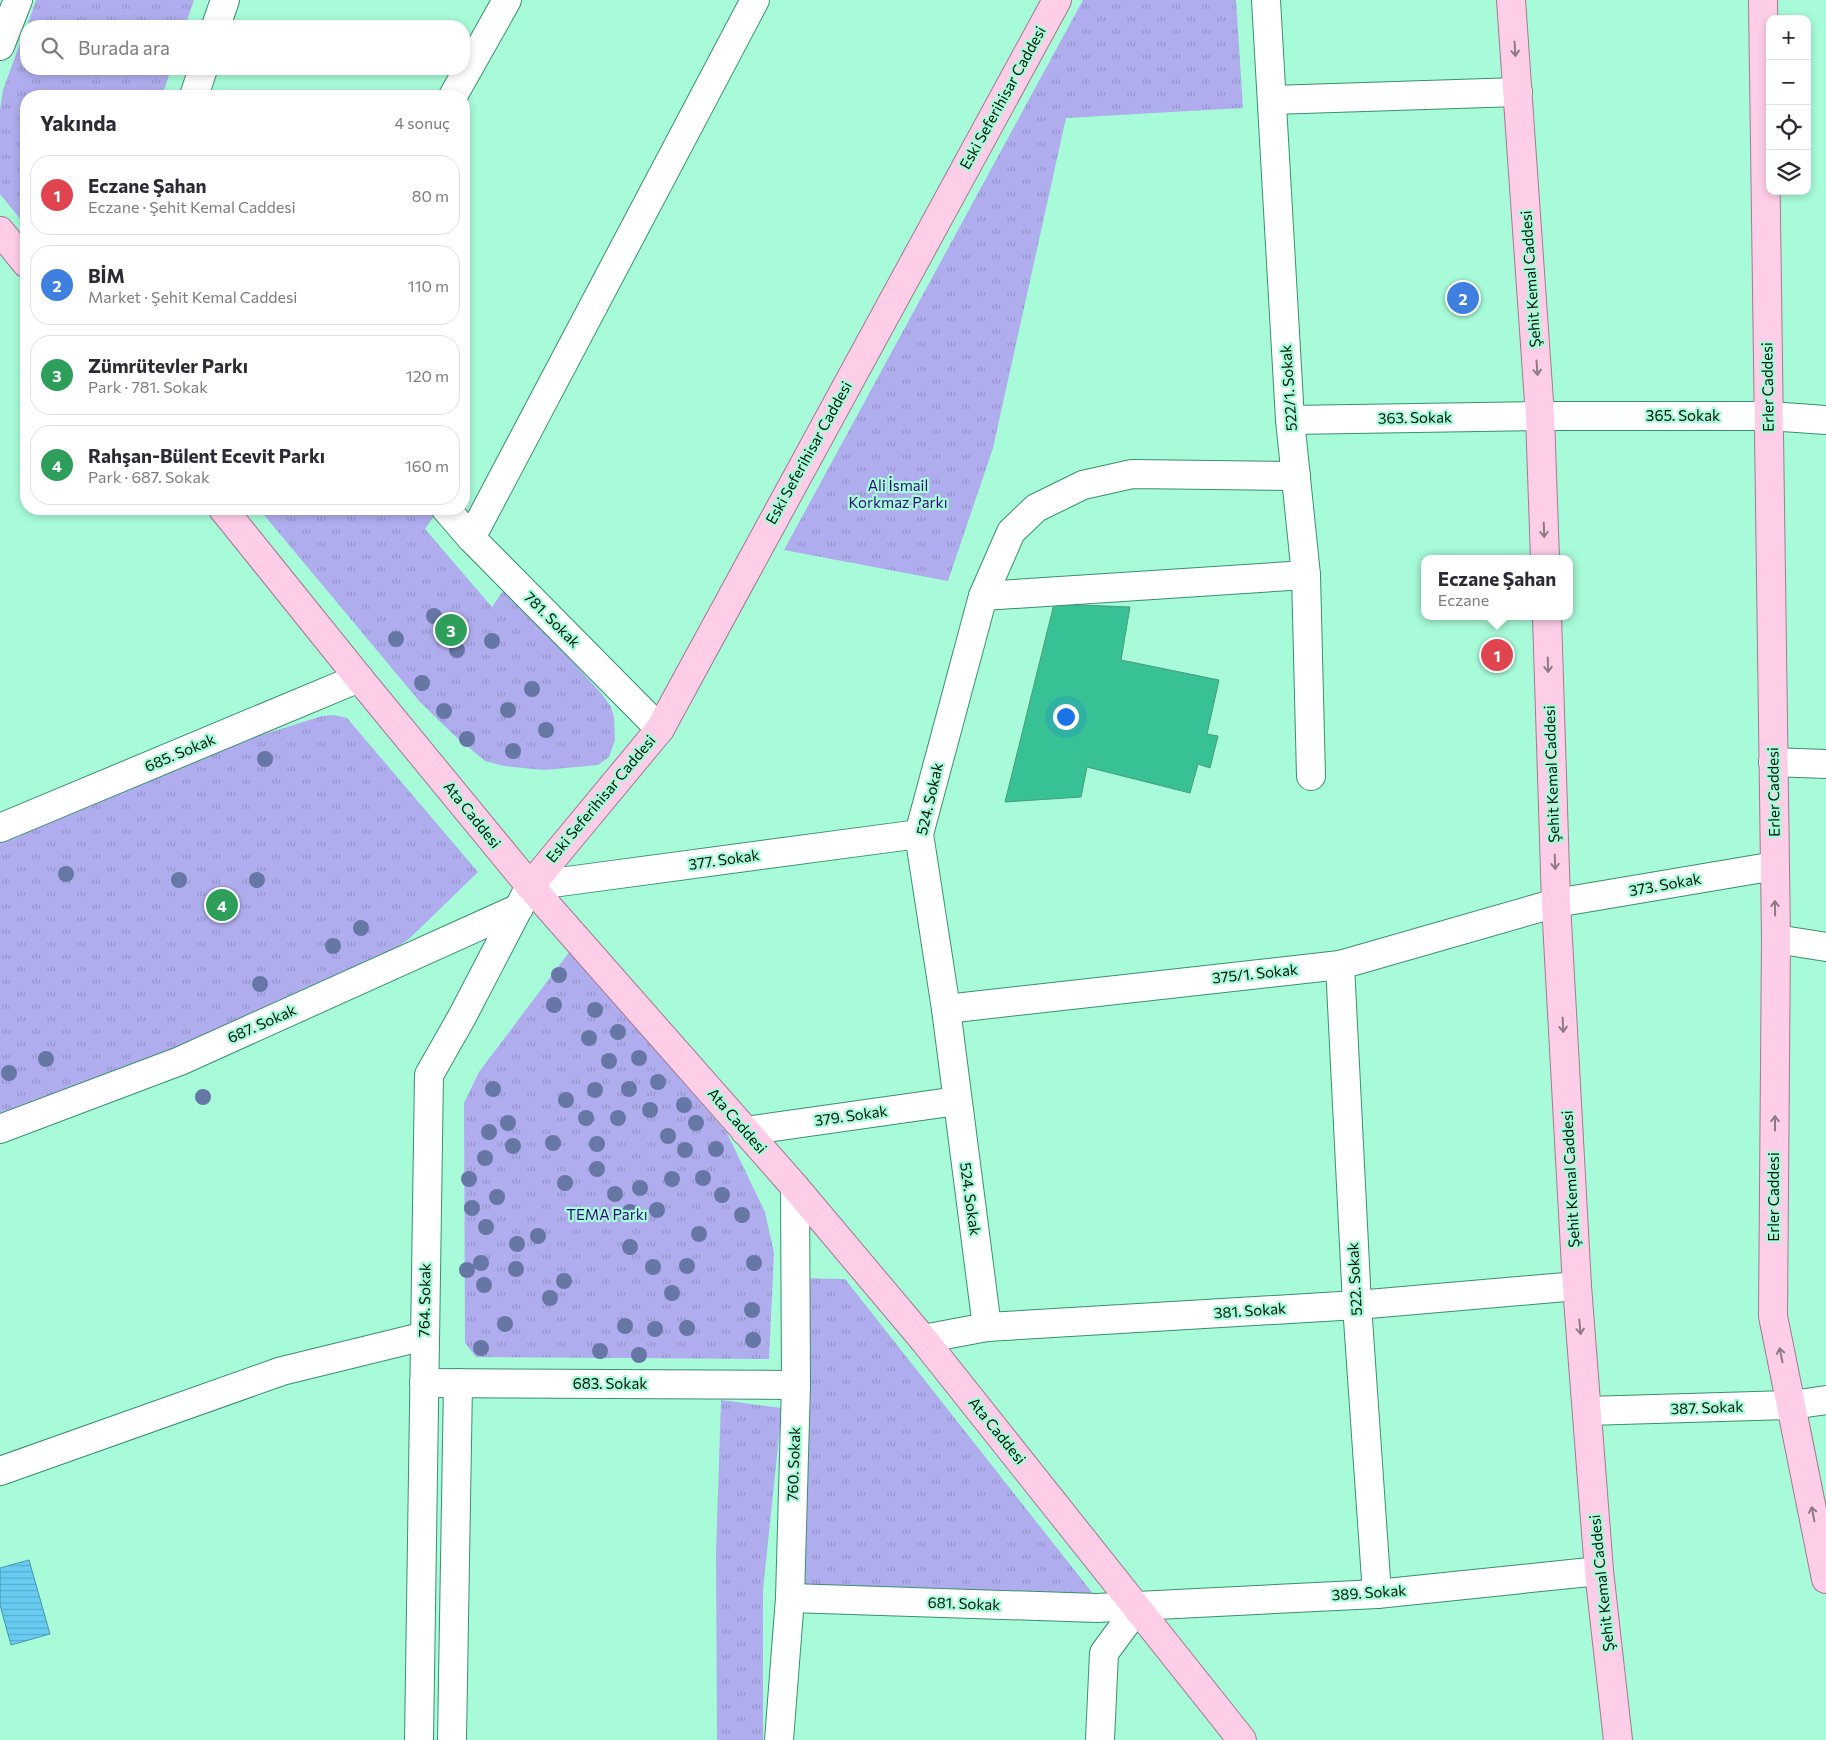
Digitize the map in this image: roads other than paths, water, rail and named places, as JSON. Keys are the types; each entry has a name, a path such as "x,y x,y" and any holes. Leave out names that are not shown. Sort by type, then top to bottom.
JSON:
{"main road":[{"name":"Şehit Kemal Caddesi","path":"1512,0 1540,416 1545,555"},
{"name":"Erler Caddesi","path":"1763,0 1776,940 1773,1316 1826,1579"},
{"name":"Eski Seferihisar Caddesi","path":"525,897 660,729 1053,2"},
{"path":"0,231 20,256"},
{"name":"Ata Caddesi","path":"228,515 359,678 525,897 745,1131 795,1187 923,1339 1138,1606 1242,1740"},
{"name":"Şehit Kemal Caddesi","path":"1547,620 1556,903 1577,1286 1599,1571 1618,1740"}],"street":[{"path":"0,46 18,0"},
{"path":"218,20 225,0"},
{"path":"470,65 506,0"},
{"path":"471,538 755,0"},
{"name":"522/1. Sokak","path":"1266,0 1290,420 1306,575 1311,776"},
{"path":"196,90 201,75"},
{"path":"456,90 465,75"},
{"path":"1272,100 1518,92"},
{"name":"365. Sokak","path":"1540,416 1769,416 1826,420"},
{"name":"363. Sokak","path":"1290,420 1540,416"},
{"name":"524. Sokak","path":"987,1328 946,1009 919,834 983,596 1011,532 1036,508 1083,485 1132,474 1296,476"},
{"name":"781. Sokak","path":"451,515 471,538 660,729"},
{"path":"983,596 1306,575"},
{"name":"685. Sokak","path":"0,828 359,678"},
{"path":"1773,762 1826,764"},
{"name":"377. Sokak","path":"525,897 919,834"},
{"name":"373. Sokak","path":"1556,903 1775,866"},
{"name":"687. Sokak","path":"0,1128 180,1061 525,897"},
{"name":"764. Sokak","path":"418,1740 429,1075 525,897"},
{"name":"375/1. Sokak","path":"946,1009 1340,965 1556,903"},
{"path":"1776,940 1826,947"},
{"name":"522. Sokak","path":"1340,965 1357,1305 1377,1594"},
{"name":"379. Sokak","path":"745,1131 957,1101"},
{"name":"760. Sokak","path":"779,1740 790,1598 796,1385 795,1187"},
{"name":"381. Sokak","path":"923,1339 987,1328 1357,1305 1577,1286"},
{"path":"0,1471 282,1371 424,1336"},
{"path":"452,1740 458,1382"},
{"name":"683. Sokak","path":"424,1383 796,1385"},
{"name":"387. Sokak","path":"1587,1411 1792,1406 1826,1400"},
{"name":"389. Sokak","path":"1138,1606 1377,1594 1599,1571"},
{"name":"681. Sokak","path":"790,1598 1097,1608 1138,1606"},
{"path":"1100,1740 1104,1653 1138,1606"}],"water":[{"path":"29,1560 50,1634 11,1645 0,1605 0,1568"}],"place":[{"name":"BİM","path":"1463,298"},
{"name":"Zümrütevler Parkı","path":"451,630"},
{"name":"Eczane Şahan","path":"1497,655"},
{"name":"Rahşan-Bülent Ecevit Parkı","path":"222,905"}],"park label":[{"name":"Ali İsmail Korkmaz Parkı","path":"898,494"},
{"name":"TEMA Parkı","path":"607,1215"}]}
